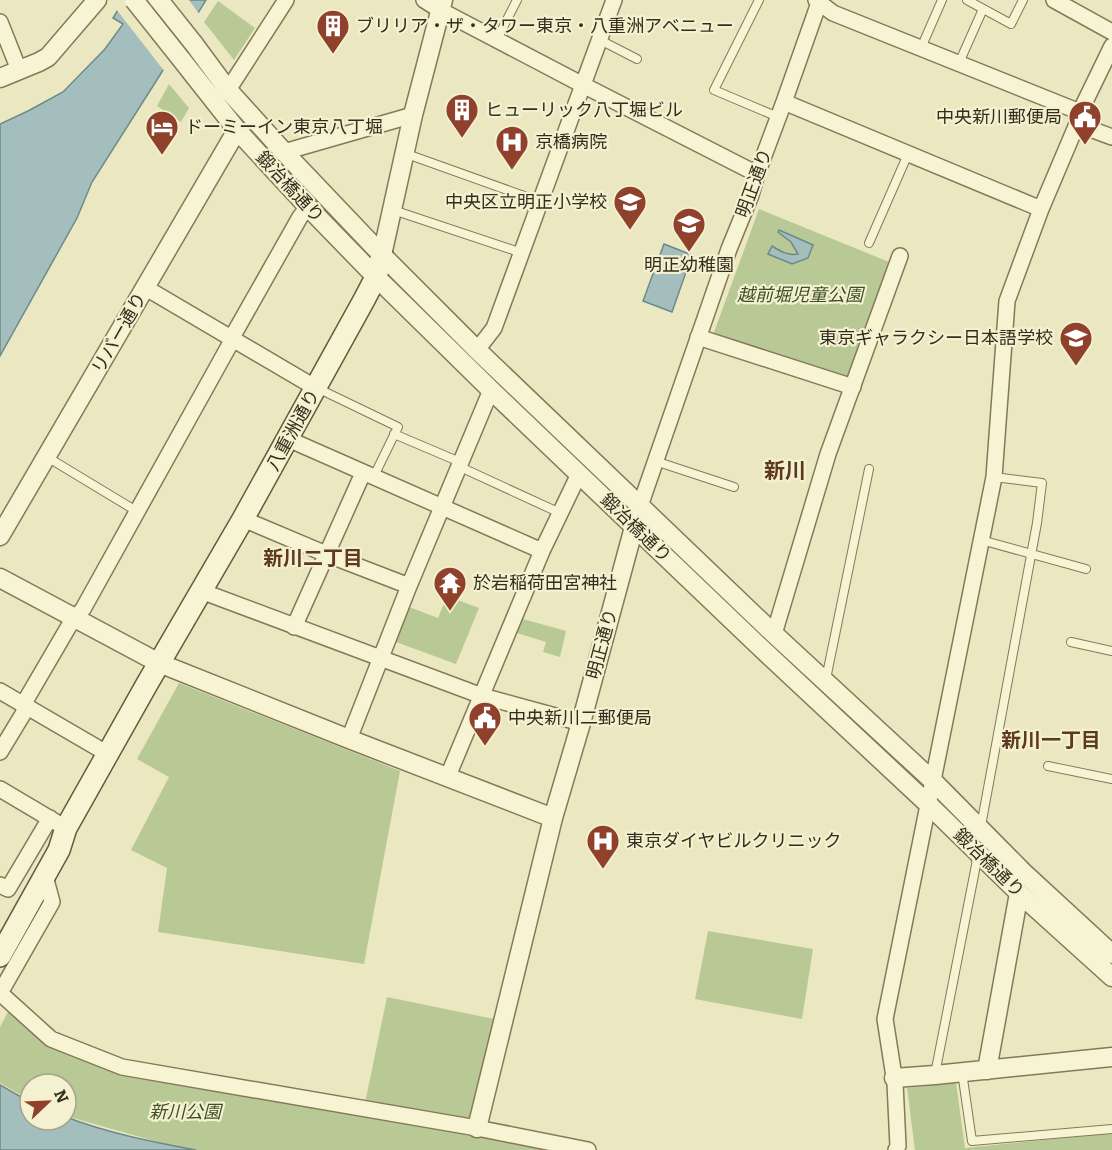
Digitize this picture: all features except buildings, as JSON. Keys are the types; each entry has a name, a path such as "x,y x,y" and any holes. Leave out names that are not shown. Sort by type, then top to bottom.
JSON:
{"main road":[{"name":"八重洲通り","path":"21,906 58,823 108,754 243,519 376,277 382,255"},
{"name":"八重洲通り","path":"21,906 45,876 59,850 58,823"},
{"path":"0,932 21,906"},
{"path":"0,956 21,906"}],"street":[{"path":"0,78 48,57 97,0"},
{"name":"鍛冶橋通り","path":"134,0 237,130 376,277 490,390 761,648 928,804 1019,893 1112,977"},
{"name":"鍛冶橋通り","path":"159,0 228,90 382,255 477,350 774,634 933,781 1023,872 1112,954"},
{"path":"228,90 286,0"},
{"path":"424,0 442,5 496,39 757,174"},
{"path":"477,350 494,328 614,0"},
{"path":"1054,0 1112,32"},
{"path":"818,1 832,13 959,63 1078,118 1112,137"},
{"name":"明正通り","path":"477,1128 553,818 640,506 818,1"},
{"name":"八重洲通り","path":"382,255 413,115 442,5"},
{"path":"0,22 19,70"},
{"path":"896,1150 898,1146 894,1078 885,1019 993,477 1007,301 1078,118 1112,46"},
{"path":"784,102 1041,209"},
{"path":"284,152 413,115"},
{"name":"リバー通り","path":"0,536 237,130"},
{"path":"0,752 22,714 27,698 69,626 83,609 300,217 308,207"},
{"path":"774,634 828,454 900,256"},
{"path":"146,288 316,388"},
{"path":"698,337 853,387"},
{"path":"349,739 490,390"},
{"path":"288,439 542,551"},
{"path":"448,776 542,551 579,474"},
{"path":"294,627 326,554 368,475"},
{"path":"243,519 409,586"},
{"path":"0,578 159,663 553,818"},
{"path":"201,591 482,696 581,723"},
{"path":"0,691 108,754"},
{"path":"0,789 58,823 8,889 0,885"},
{"path":"45,876 52,902 0,993 51,1039 122,1067 477,1128 588,1150"},
{"path":"987,1070 1019,893"},
{"path":"894,1078 1112,1057"}],"lane":[{"path":"496,39 518,0"},
{"path":"759,0 714,90 778,117"},
{"path":"921,48 942,0"},
{"path":"967,0 1011,24 1023,0"},
{"path":"959,63 983,9"},
{"path":"600,40 638,59"},
{"path":"404,153 541,201"},
{"path":"869,243 909,154"},
{"path":"391,209 522,253"},
{"path":"316,388 398,427 368,475"},
{"path":"394,434 561,513"},
{"path":"47,457 138,512"},
{"path":"655,461 734,488"},
{"path":"825,681 869,469"},
{"path":"980,829 1042,483 993,477"},
{"path":"981,540 1086,569"},
{"path":"1071,642 1112,651"},
{"path":"1048,766 1112,779"},
{"path":"935,1075 977,851"},
{"path":"962,1072 972,1141 1112,1129"}],"green space":[{"path":"218,1 255,28 234,60 204,22"},
{"path":"169,84 189,108 181,122 157,106"},
{"name":"越前堀児童公園","path":"759,209 894,264 849,381 713,335"},
{"path":"447,596 479,608 456,664 396,642 409,607 438,618"},
{"path":"523,619 566,631 560,657 543,652 546,642 517,633"},
{"path":"179,683 400,771 364,964 158,932 167,868 131,850 169,777 137,759"},
{"path":"708,931 813,949 802,1019 695,999"},
{"path":"387,997 494,1019 472,1121 365,1103"},
{"name":"新川公園","path":"12,1004 51,1039 122,1067 588,1150 197,1150 168,1145 78,1119 78,1072 18,1072 18,1093 0,1083 0,1027"},
{"path":"956,1083 965,1148 1112,1133 1112,1150 915,1150 907,1088"}],"water":[{"path":"124,0 206,0 92,182 77,218 0,356 0,124 63,92 105,49 123,24 113,18"},
{"path":"779,230 813,245 808,258 792,264 768,254 772,246 787,254 798,254 791,242 778,232"},
{"path":"664,244 692,255 672,312 643,301"},
{"path":"0,1085 18,1095 18,1132 78,1132 78,1121 130,1136 196,1150 0,1150"}],"pier":[{"path":"122,0 189,0 200,15 165,72 116,9"}],"place":[{"name":"ブリリア・ザ・タワー東京・八重洲アベニュー","path":"333,55"},
{"name":"ヒューリック八丁堀ビル","path":"462,139"},
{"name":"中央新川郵便局","path":"1085,146"},
{"name":"ドーミーイン東京八丁堀","path":"162,156"},
{"name":"京橋病院","path":"512,171"},
{"name":"中央区立明正小学校","path":"630,231"},
{"name":"明正幼稚園","path":"689,253"},
{"name":"東京ギャラクシー日本語学校","path":"1076,367"},
{"name":"於岩稲荷田宮神社","path":"450,612"},
{"name":"中央新川二郵便局","path":"485,747"},
{"name":"東京ダイヤビルクリニック","path":"603,870"}],"district":[{"name":"新川","path":"785,471"},
{"name":"新川二丁目","path":"313,558"},
{"name":"新川一丁目","path":"1051,740"}]}
